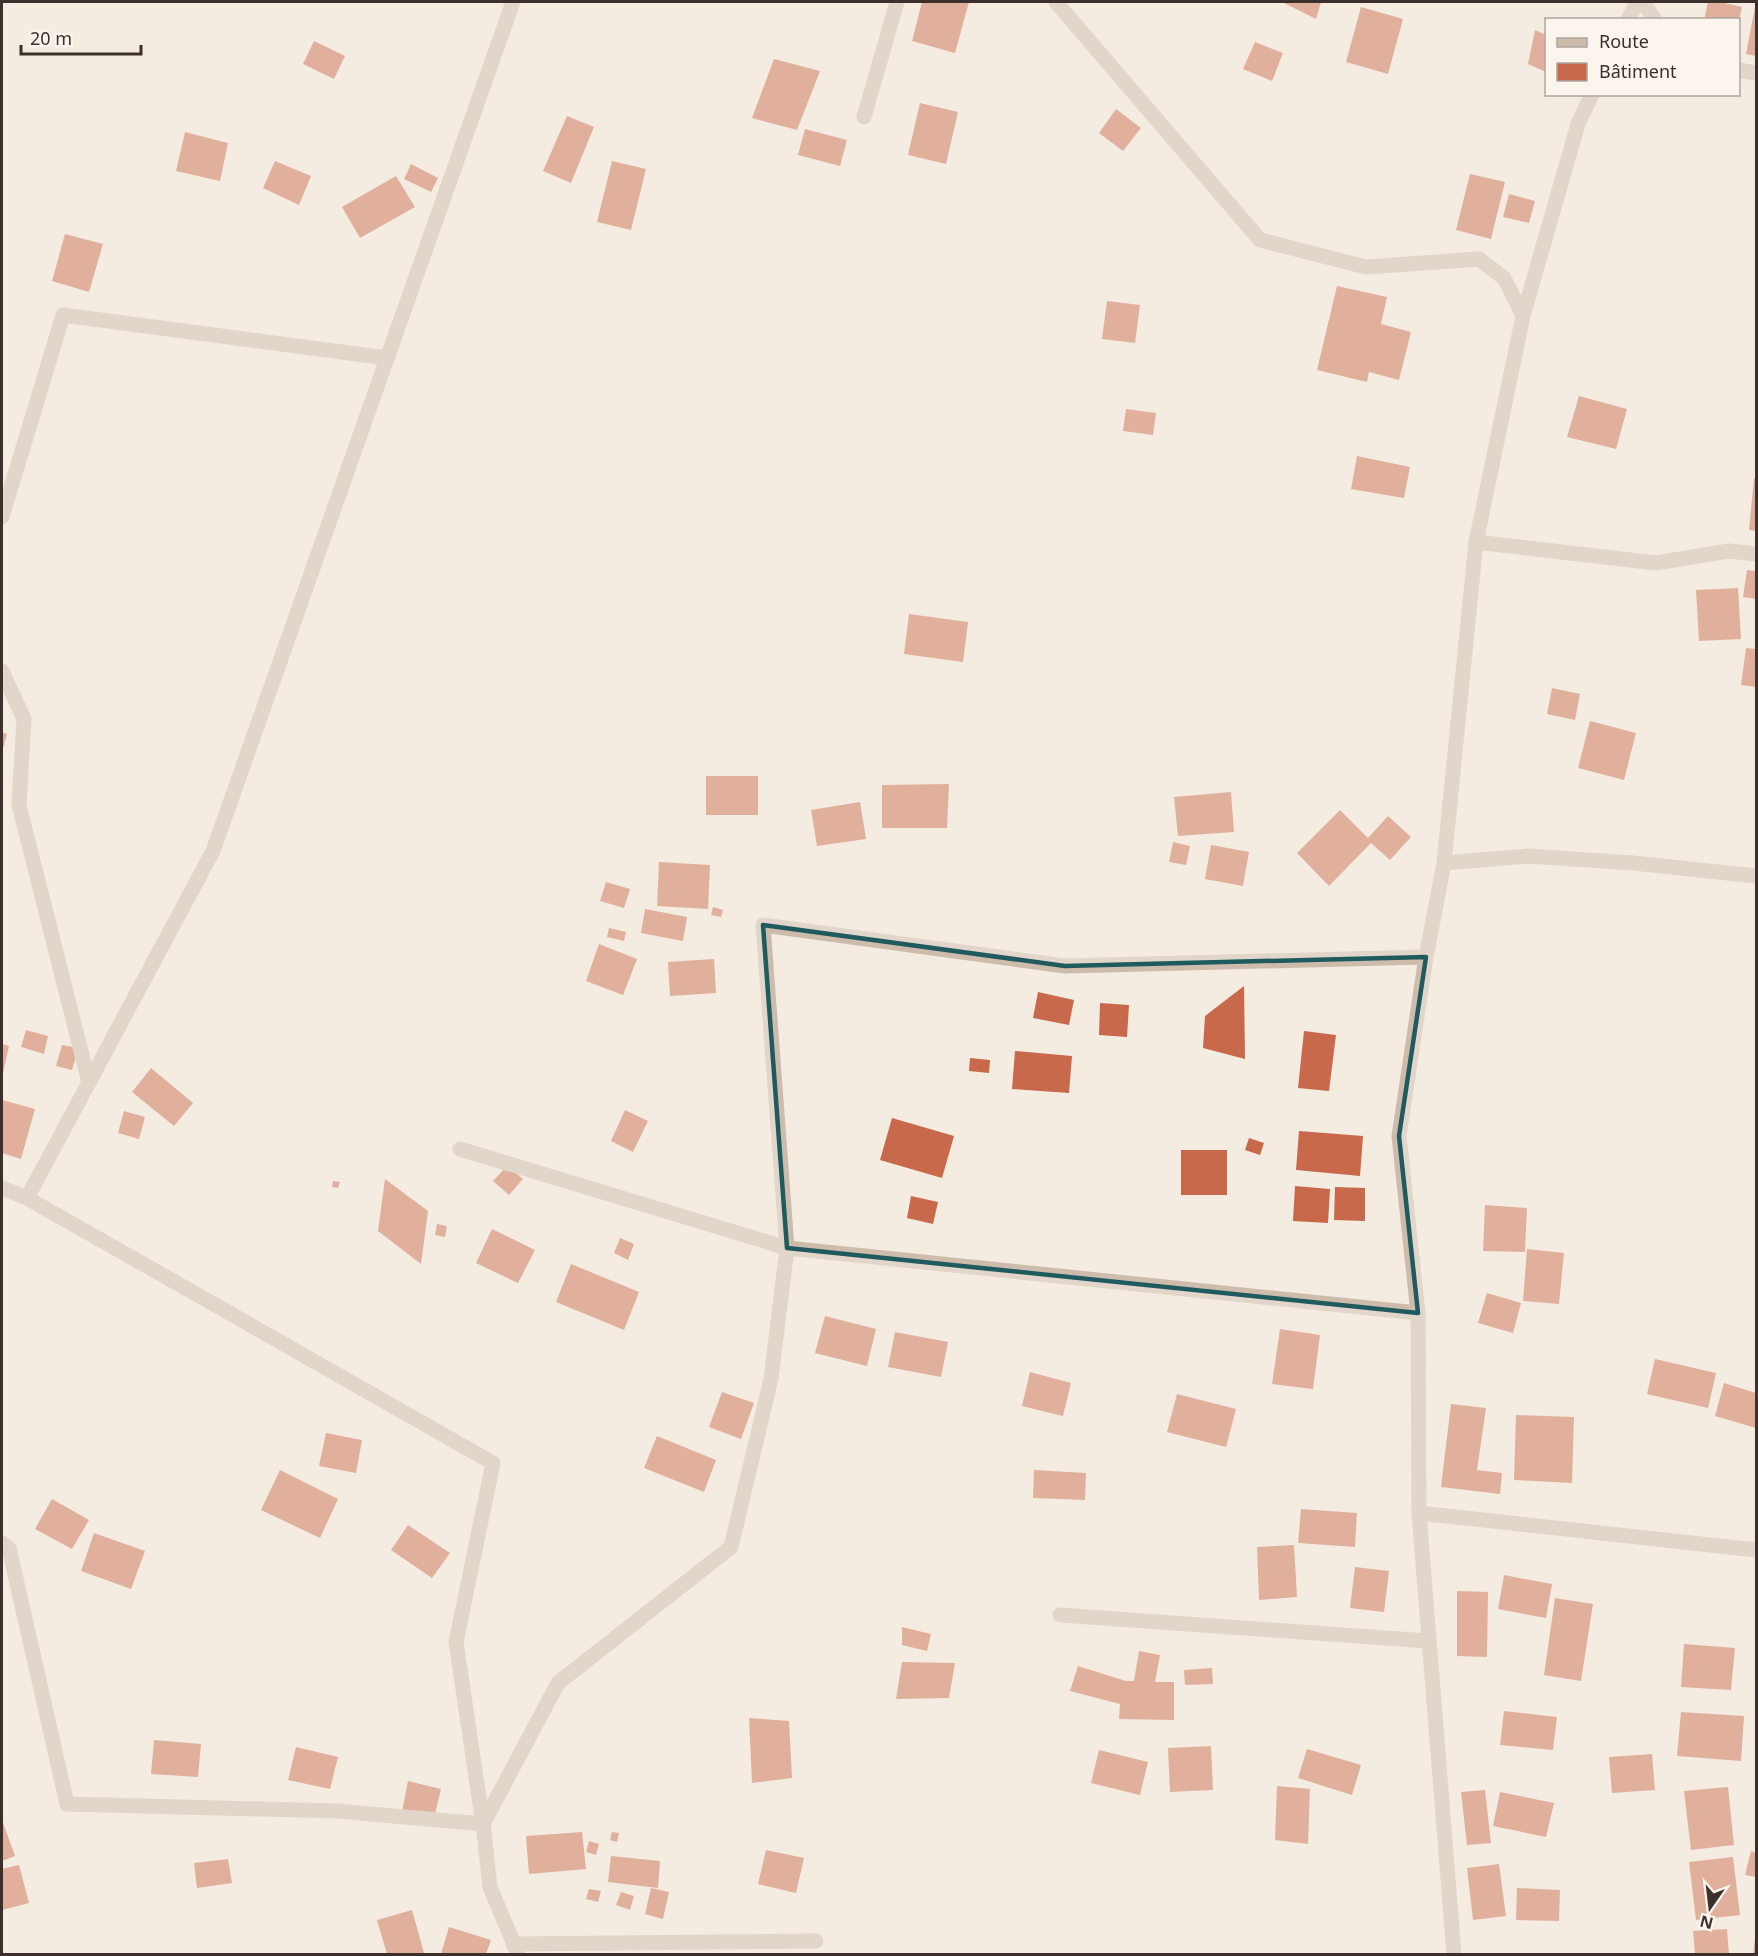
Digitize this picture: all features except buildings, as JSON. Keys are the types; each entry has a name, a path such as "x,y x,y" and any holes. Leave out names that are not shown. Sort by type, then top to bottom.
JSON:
{"street":[{"path":"27,1198 213,851 513,2"},
{"path":"864,117 897,2"},
{"path":"1056,2 1260,240 1366,267 1479,259 1504,278 1523,316"},
{"path":"1630,18 1637,2"},
{"path":"1643,2 1654,18"},
{"path":"1740,70 1756,73"},
{"path":"1454,1954 1419,1513 1418,1313 1399,1136 1426,957 1444,863 1476,542 1523,316 1578,124 1591,96"},
{"path":"2,517 63,315 387,358"},
{"path":"1476,542 1656,563 1729,551 1756,554"},
{"path":"2,671 24,719 19,805 89,1083"},
{"path":"1444,863 1528,856 1633,863 1756,876"},
{"path":"483,1824 558,1683 731,1547 771,1379 787,1248 763,926 1065,966 1426,957"},
{"path":"460,1149 787,1248 1418,1313"},
{"path":"2,1188 27,1198 493,1463 456,1642 483,1824 489,1887 516,1949 816,1941"},
{"path":"1419,1513 1756,1550"},
{"path":"2,1543 9,1548 67,1804 337,1811 483,1824"},
{"path":"1060,1615 1428,1641"}],"highlighted area":[{"path":"763,925 1065,966 1426,957 1399,1136 1418,1313 787,1248"}]}
